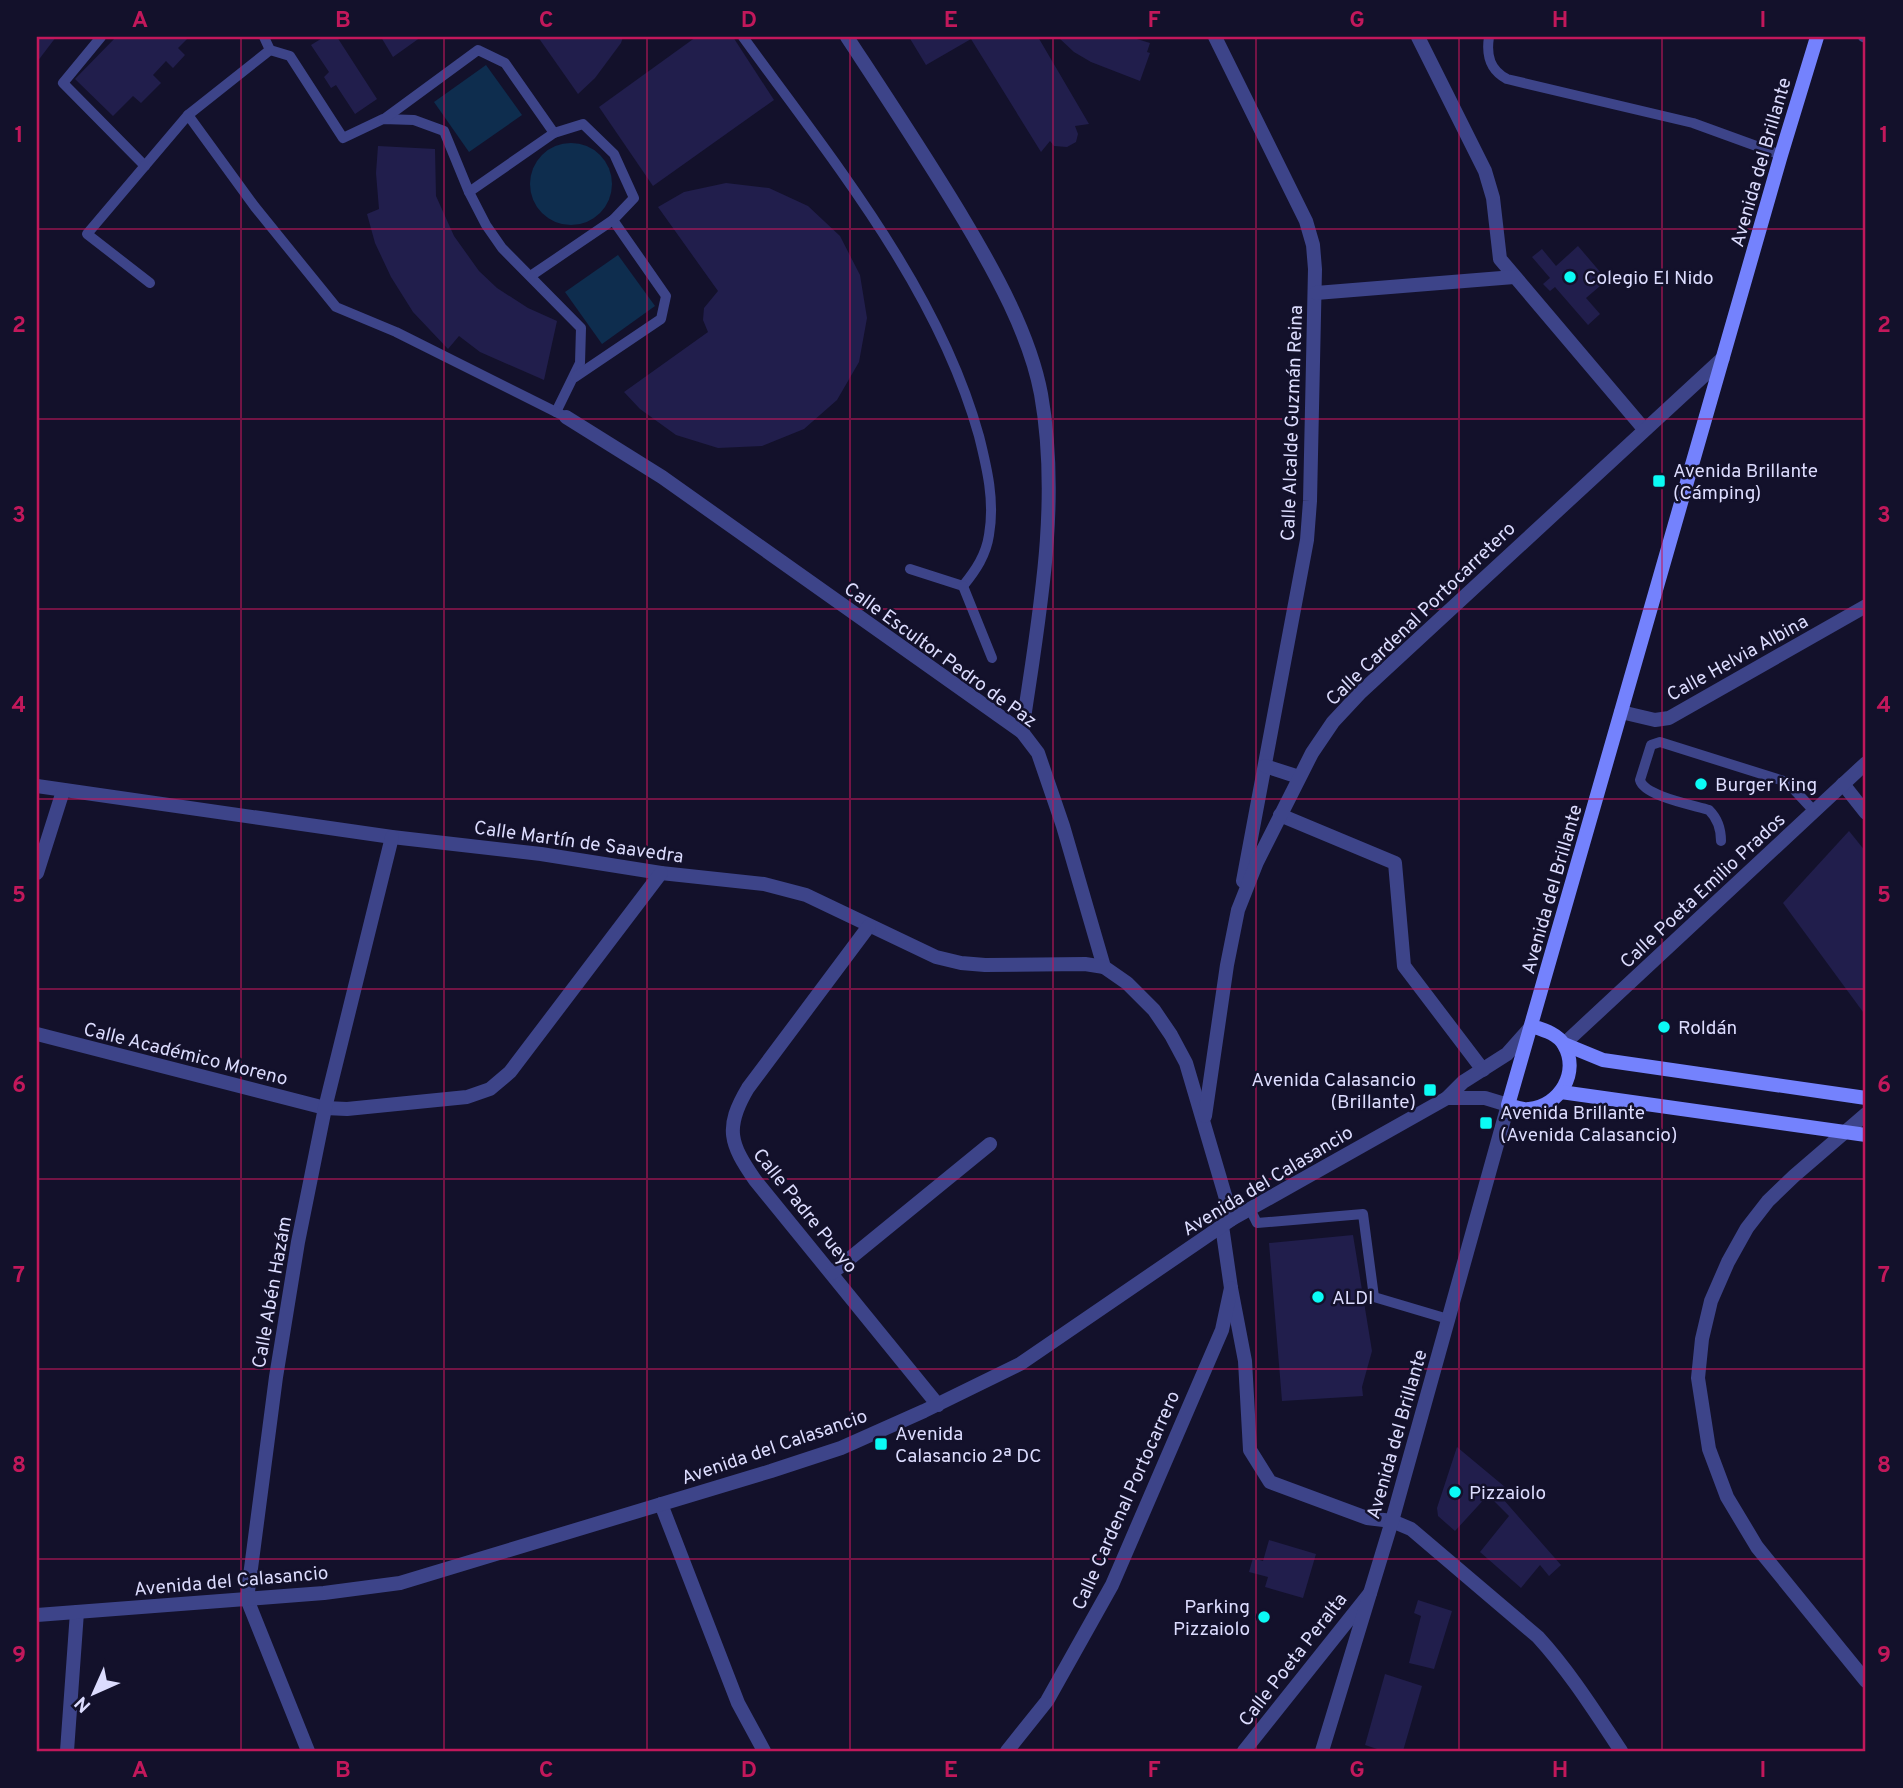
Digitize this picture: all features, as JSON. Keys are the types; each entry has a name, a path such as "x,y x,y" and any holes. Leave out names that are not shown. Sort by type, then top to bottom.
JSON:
{"main road":[{"name":"Avenida del Brillante","path":"1508,1105 1817,37"},
{"path":"1532,1026 1551,1032 1564,1044 1603,1060 1866,1098"},
{"path":"1508,1105 1529,1109 1548,1103 1561,1092 1571,1070 1564,1044"},
{"path":"1561,1092 1866,1135"}],"street":[{"path":"847,37 919,145 985,255 1019,324 1041,393 1048,452 1048,527 1022,732"},
{"name":"Calle Alcalde Guzmán Reina","path":"1215,37 1306,221 1313,245 1316,293 1307,540 1238,910"},
{"path":"1418,37 1485,171 1493,198 1500,259 1644,429"},
{"path":"1316,293 1514,277"},
{"name":"Calle Cardenal Portocarretero","path":"1204,1121 1227,965 1238,910 1257,862 1298,777 1334,722 1361,692 1723,358"},
{"name":"Calle Escultor Pedro de Paz","path":"561,415 662,477 1022,732 1038,753 1063,826 1104,967"},
{"name":"Calle Helvia Albina","path":"1621,712 1655,720 1669,718 1866,606"},
{"name":"Calle Poeta Emilio Prados","path":"1564,1044 1866,763"},
{"path":"1265,766 1298,777"},
{"path":"1843,785 1866,813"},
{"name":"Calle Martín de Saavedra","path":"37,786 392,837 764,884 806,895 924,953 961,963 1085,964 1104,967"},
{"path":"37,873 63,791"},
{"path":"1280,815 1395,863 1404,966 1483,1070"},
{"name":"Calle Abén Hazám","path":"308,1751 247,1599 298,1242 325,1108 392,837"},
{"name":"Calle Académico Moreno","path":"37,1034 325,1108 347,1109 467,1097 490,1088 510,1072 661,873"},
{"name":"Calle Padre Pueyo","path":"869,926 748,1088 732,1122 732,1142 755,1180 937,1405"},
{"path":"1104,967 1126,983 1154,1010 1186,1063 1204,1121 1227,1222"},
{"name":"Avenida del Calasancio","path":"37,1615 324,1593 400,1583 841,1448 1020,1364 1227,1222 1447,1098 1463,1082 1507,1054 1532,1026"},
{"name":"Avenida del Calasancio","path":"1447,1098 1485,1098 1508,1105"},
{"name":"Avenida del Brillante","path":"1322,1751 1392,1521 1508,1105"},
{"path":"1866,1114 1768,1201 1747,1228 1711,1300 1702,1339 1698,1378 1709,1448 1727,1497 1757,1546 1866,1681"},
{"path":"832,1273 990,1144"},
{"name":"Calle Cardenal Portocarrero","path":"1227,1222 1231,1288 1245,1361 1250,1450 1269,1482 1367,1518 1392,1521 1411,1529 1538,1637 1578,1686 1621,1751"},
{"name":"Calle Cardenal Portocarrero","path":"1007,1751 1047,1701 1112,1585 1222,1330 1231,1288"},
{"path":"660,1504 738,1703 764,1751"},
{"name":"Calle Poeta Peralta","path":"1244,1751 1370,1591"},
{"path":"67,1751 77,1612"}],"lane":[{"path":"101,37 64,83 145,166"},
{"path":"264,37 270,50 289,56 342,138 383,119 478,50 505,63 554,133"},
{"path":"743,37 838,167 917,288 944,340 970,405 992,496 992,516 985,552 977,569 964,586"},
{"path":"1489,37 1489,59 1496,73 1507,79 1692,123 1781,155"},
{"path":"150,283 87,234 188,115 270,50"},
{"path":"188,115 255,206 336,307 396,332 561,415 580,363 581,328 532,275 502,248 486,225 469,192 443,131 414,120 383,119"},
{"path":"469,192 554,133 583,124 614,154 634,198 613,220 532,275"},
{"path":"573,378 661,319 666,296 613,220"},
{"path":"910,569 964,586"},
{"path":"964,586 992,658"},
{"path":"1721,841 1721,830 1709,810 1649,792 1641,785 1640,780 1651,745 1660,742 1787,782 1814,811"},
{"path":"1250,1209 1257,1223 1363,1214 1374,1297 1448,1319"}],"water":[{"path":"486,65 522,115 469,152 434,102"},
{"path":"563,143 579,143 594,150 605,161 612,176 609,200 600,213 579,225 563,225 548,218 537,207 530,192 530,176 537,161 548,150"},
{"path":"618,255 655,306 602,344 565,292"}],"building":[{"path":"37,37 56,37 37,62"},
{"path":"116,37 189,37 178,48 185,55 173,68 166,61 153,75 161,83 141,103 133,96 113,116 75,79"},
{"path":"324,37 337,37 377,99 355,114 336,85 331,88 324,77 329,72 311,45"},
{"path":"381,37 421,37 393,57"},
{"path":"538,37 623,37 595,78 578,94"},
{"path":"696,37 733,37 774,100 653,186 599,107"},
{"path":"909,37 1038,37 1089,124 1075,126 1078,134 1076,142 1067,147 1054,146 1050,141 1041,152 971,39 926,65"},
{"path":"1058,37 1138,37 1137,39 1150,43 1147,52 1150,53 1140,81 1091,62 1074,52"},
{"path":"378,146 435,149 436,196 454,236 479,271 497,288 528,308 557,321 544,380 480,352 459,336 448,349 413,312 391,277 375,243 367,214 379,209 376,173"},
{"path":"726,183 769,188 808,206 840,236 860,275 867,318 859,362 837,400 804,429 762,446 718,448 676,435 640,409 624,392 708,332 703,320 704,308 718,291 658,207 684,192"},
{"path":"1578,246 1607,280 1586,298 1600,314 1588,325 1555,287 1550,291 1543,284 1550,278 1532,257 1542,249 1556,266"},
{"path":"1849,831 1866,852 1866,1016 1783,903"},
{"name":"ALDI","path":"1353,1235 1372,1351 1362,1387 1363,1396 1282,1401 1269,1243"},
{"path":"1457,1447 1511,1492 1503,1499 1561,1565 1549,1576 1540,1565 1521,1588 1480,1552 1509,1516 1488,1495 1455,1531 1438,1516 1437,1508"},
{"path":"1269,1540 1316,1554 1303,1598 1265,1587 1268,1577 1249,1572 1253,1558 1263,1561"},
{"path":"1418,1600 1452,1611 1434,1669 1409,1663 1421,1616 1414,1613"},
{"path":"1385,1674 1422,1686 1403,1751 1383,1751 1365,1745"}],"place":[{"name":"Colegio El Nido","path":"1570,277"},
{"name":"Avenida Brillante (Cámping)","path":"1659,481"},
{"name":"Burger King","path":"1701,784"},
{"name":"Roldán","path":"1664,1027"},
{"name":"Avenida Calasancio (Brillante)","path":"1430,1090"},
{"name":"Avenida Brillante (Avenida Calasancio)","path":"1486,1123"},
{"name":"ALDI","path":"1318,1297"},
{"name":"Avenida Calasancio 2ª DC","path":"881,1444"},
{"name":"Pizzaiolo","path":"1455,1492"},
{"name":"Parking Pizzaiolo","path":"1264,1617"}]}
